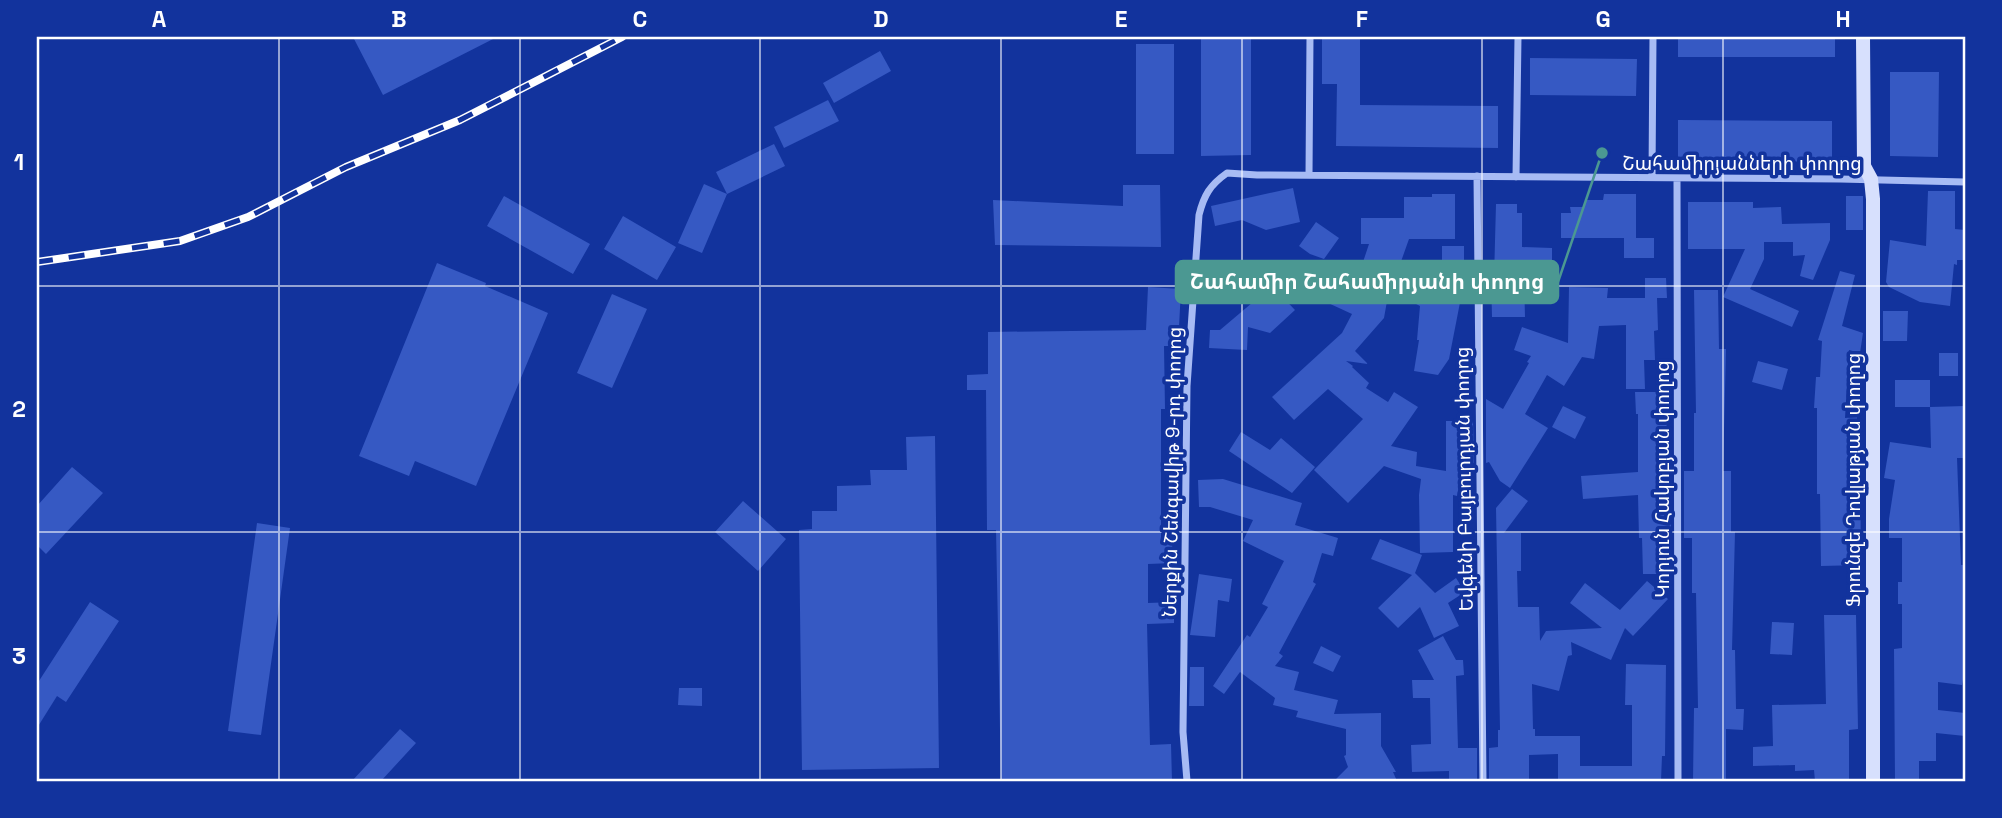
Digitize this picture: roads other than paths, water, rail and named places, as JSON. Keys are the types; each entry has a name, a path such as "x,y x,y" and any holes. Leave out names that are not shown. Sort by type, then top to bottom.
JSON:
{"street":[{"path":"1309,175 1310,37"},
{"path":"1516,177 1518,37"},
{"path":"1652,177 1653,37"},
{"name":"Ֆրունզե Դովլաթյան փողոց","path":"1863,37 1864,166 1871,179 1873,781"},
{"name":"Ներքին Շենգավիթ 9-րդ փողոց","path":"1187,781 1183,732 1187,386 1199,215 1205,195 1214,182 1227,173 1309,175"},
{"name":"Շահամիրյանների փողոց","path":"1309,175 1965,182"},
{"name":"Եվգենի Բայբուրդյան փողոց","path":"1476,176 1483,781"},
{"name":"Կորյուն Հակոբյան փողոց","path":"1677,178 1678,781"}],"railway":[{"path":"37,262 180,241 248,217 346,167 460,120 622,37"}],"place":[{"name":"Շահամիր Շահամիրյանի փողոց","path":"1602,153"}]}
